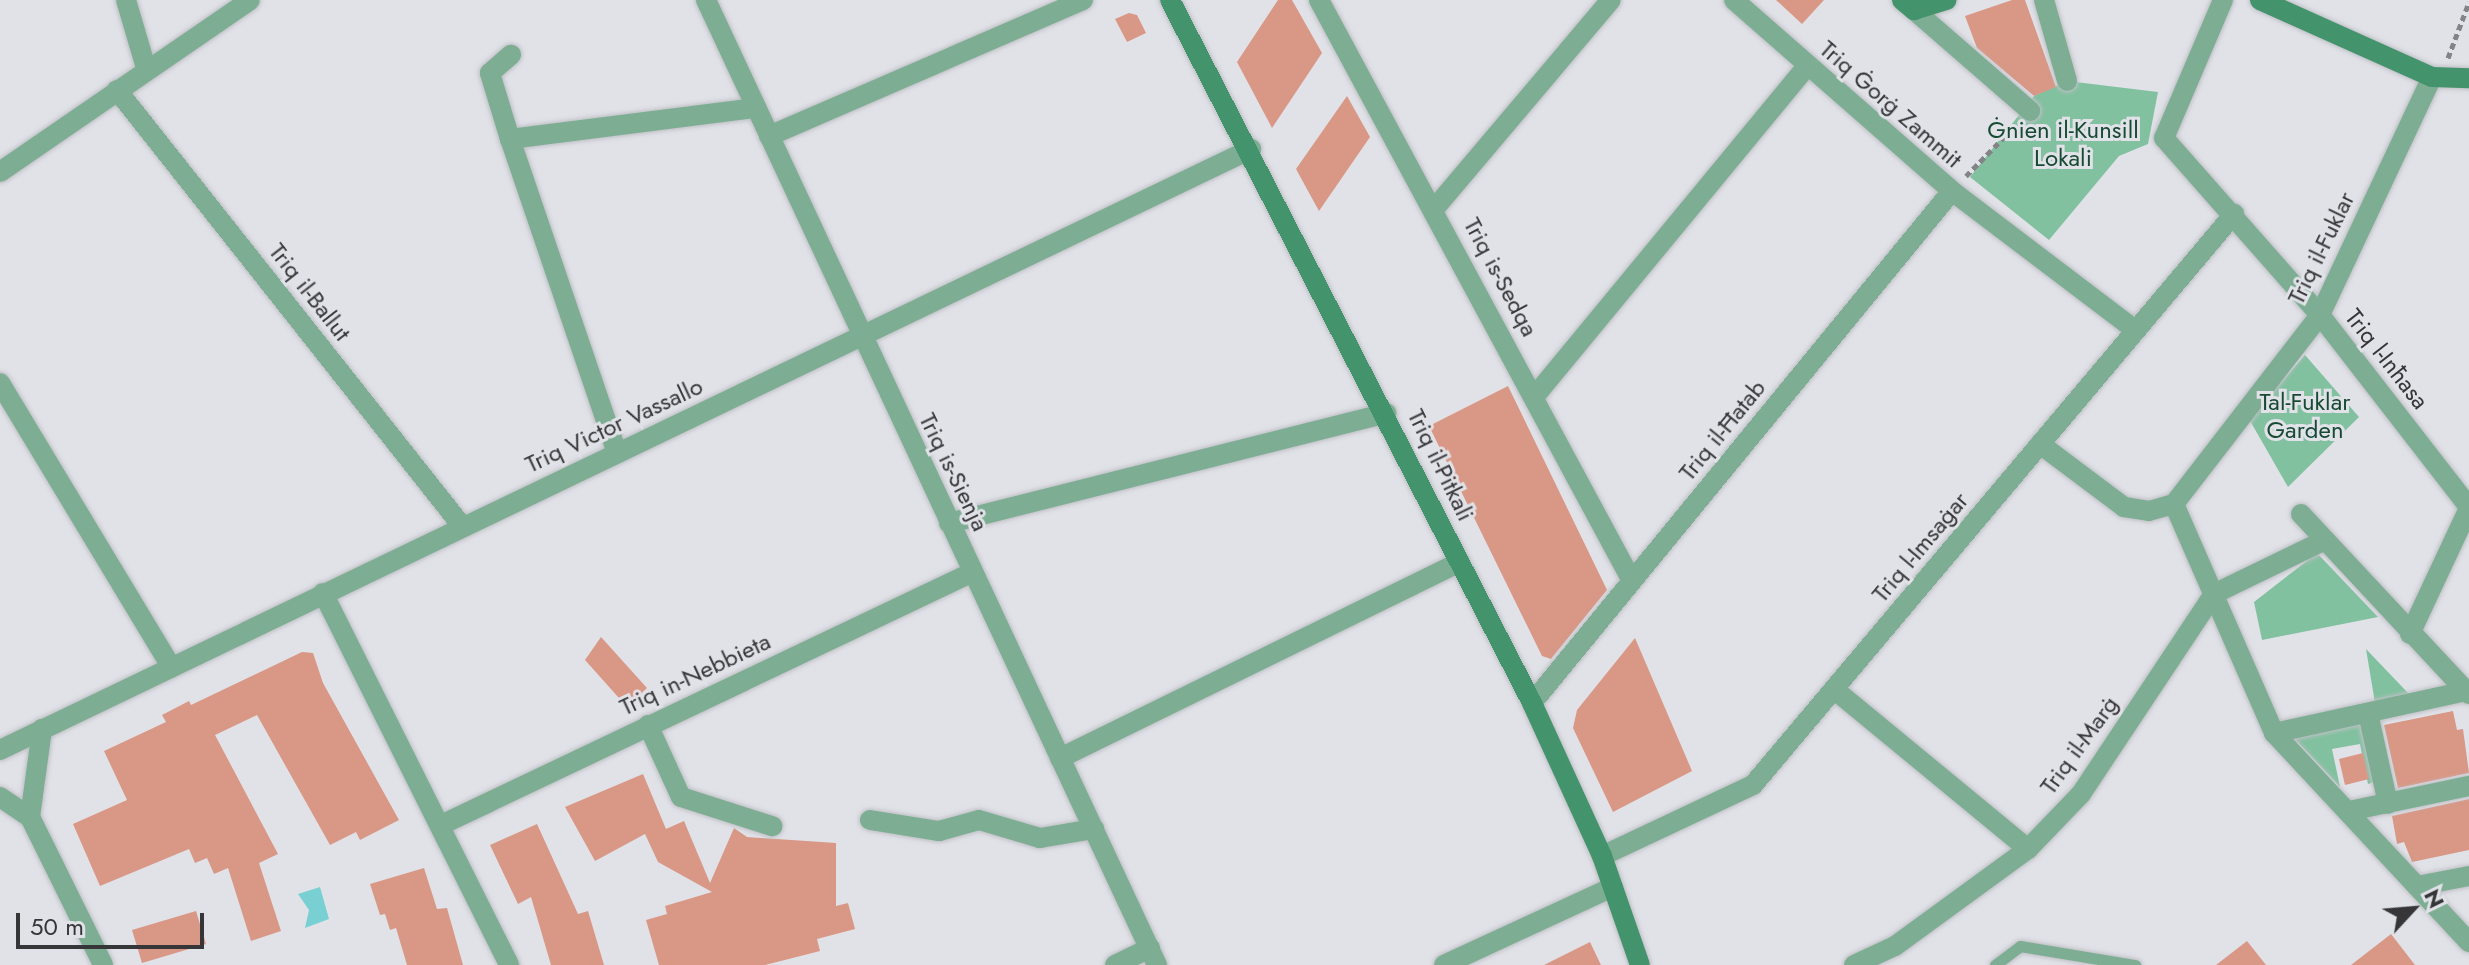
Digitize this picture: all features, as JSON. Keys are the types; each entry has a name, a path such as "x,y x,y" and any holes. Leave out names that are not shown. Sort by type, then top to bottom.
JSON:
{"street":[{"path":"126,0 146,68"},
{"path":"0,172 146,68 250,0"},
{"name":"Triq is-Sienja","path":"706,0 860,336 1154,956"},
{"path":"769,136 1083,0"},
{"name":"Triq il-Pitkali","path":"1170,0 1251,149 1532,703 1602,856 1640,965"},
{"name":"Triq is-Sedqa","path":"1319,0 1435,208 1632,581"},
{"path":"1435,208 1611,0"},
{"name":"Triq Ġorġ Zammit","path":"1734,0 1952,191 2134,329"},
{"path":"1908,5 1947,0"},
{"path":"2044,0 2067,81"},
{"name":"Triq l-Inħasa","path":"2223,0 2164,138 2320,315 2469,508"},
{"path":"2260,0 2432,77 2469,78"},
{"path":"1908,5 2030,111"},
{"path":"511,55 493,65 490,73 617,453"},
{"path":"1535,396 1807,66"},
{"name":"Triq il-Fuklar","path":"2174,504 2320,315 2432,77"},
{"name":"Triq il-Ballut","path":"117,90 462,526"},
{"path":"510,139 756,108"},
{"name":"Triq Victor Vassallo","path":"0,750 1251,149"},
{"name":"Triq il-Ħatab","path":"1532,703 1952,191"},
{"name":"Triq l-Imsaġar","path":"1602,856 1753,785 2234,214"},
{"path":"0,383 171,667"},
{"path":"949,523 1386,413"},
{"path":"2040,444 2124,507 2149,511 2174,504 2274,733 2469,942"},
{"path":"2410,634 2469,508"},
{"path":"2301,514 2410,634 2468,692"},
{"path":"2214,594 2323,541"},
{"path":"1060,758 1460,562"},
{"name":"Triq in-Nebbieta","path":"441,825 973,572"},
{"path":"323,593 509,965"},
{"name":"Triq il-Marġ","path":"1854,965 1895,946 2028,849 2081,794 2214,594"},
{"path":"1835,690 2028,849"},
{"path":"2274,733 2468,692"},
{"path":"2368,713 2388,804"},
{"path":"648,725 681,797 772,826"},
{"path":"30,817 42,729"},
{"path":"2349,811 2469,786"},
{"path":"0,797 30,817 103,965"},
{"path":"870,820 939,831 979,820 1040,838 1094,829"},
{"path":"2417,886 2469,876"},
{"path":"1444,965 1613,887"},
{"path":"1115,965 1154,956"}],"lane":[{"path":"1995,965 2020,946 2135,965"}],"path":[{"path":"2432,77 2452,53 2469,2"},
{"path":"1952,191 2030,111"}],"green space":[{"name":"Ġnien il-Kunsill Lokali","path":"2067,81 2158,92 2148,144 2119,156 2049,240 1970,177 2034,96"},
{"name":"Tal-Fuklar Garden","path":"2305,355 2359,417 2288,487 2249,419"},
{"path":"2317,553 2378,617 2262,640 2254,602"},
{"path":"2366,649 2409,694 2375,703"},
{"path":"2363,723 2374,782 2368,784 2360,744 2332,749 2340,787 2293,737"}],"water":[{"path":"320,887 329,919 305,928 309,910 298,894"}],"building":[{"path":"1278,0 1292,0 1322,53 1272,128 1237,62"},
{"path":"1776,0 1824,0 1802,24"},
{"path":"2012,0 2025,0 2056,87 2034,96 1977,48 1965,16"},
{"path":"1129,13 1137,15 1146,33 1127,42 1115,19"},
{"path":"1347,96 1370,137 1319,211 1296,169"},
{"path":"1508,386 1607,590 1551,659 1542,656 1429,426"},
{"path":"601,637 647,688 627,707 585,660"},
{"path":"1635,638 1692,771 1613,812 1573,728 1577,710"},
{"path":"302,652 313,653 323,683 399,820 360,840 356,832 330,845 257,715 215,735 278,854 259,863 281,931 251,941 228,868 214,874 207,858 195,863 189,849 100,886 73,824 127,800 104,751 166,722 162,715 189,701 191,705"},
{"path":"2453,711 2457,730 2463,729 2469,773 2398,788 2384,725"},
{"path":"2363,753 2369,779 2345,785 2339,759"},
{"path":"643,774 666,829 684,821 710,883 734,828 747,837 836,843 836,906 848,903 855,929 817,939 820,951 765,965 659,965 646,920 667,914 665,906 712,892 658,862 645,834 595,861 565,807"},
{"path":"2469,799 2469,850 2412,862 2404,842 2397,844 2392,816"},
{"path":"537,824 578,914 588,911 604,965 551,965 531,897 518,904 490,845"},
{"path":"424,868 437,909 447,908 463,965 407,965 396,928 390,930 385,914 380,915 370,884"},
{"path":"196,911 206,944 142,963 132,930"},
{"path":"2391,934 2415,965 2351,965"},
{"path":"2247,941 2266,965 2216,965"},
{"path":"1590,942 1601,965 1544,965"}]}
